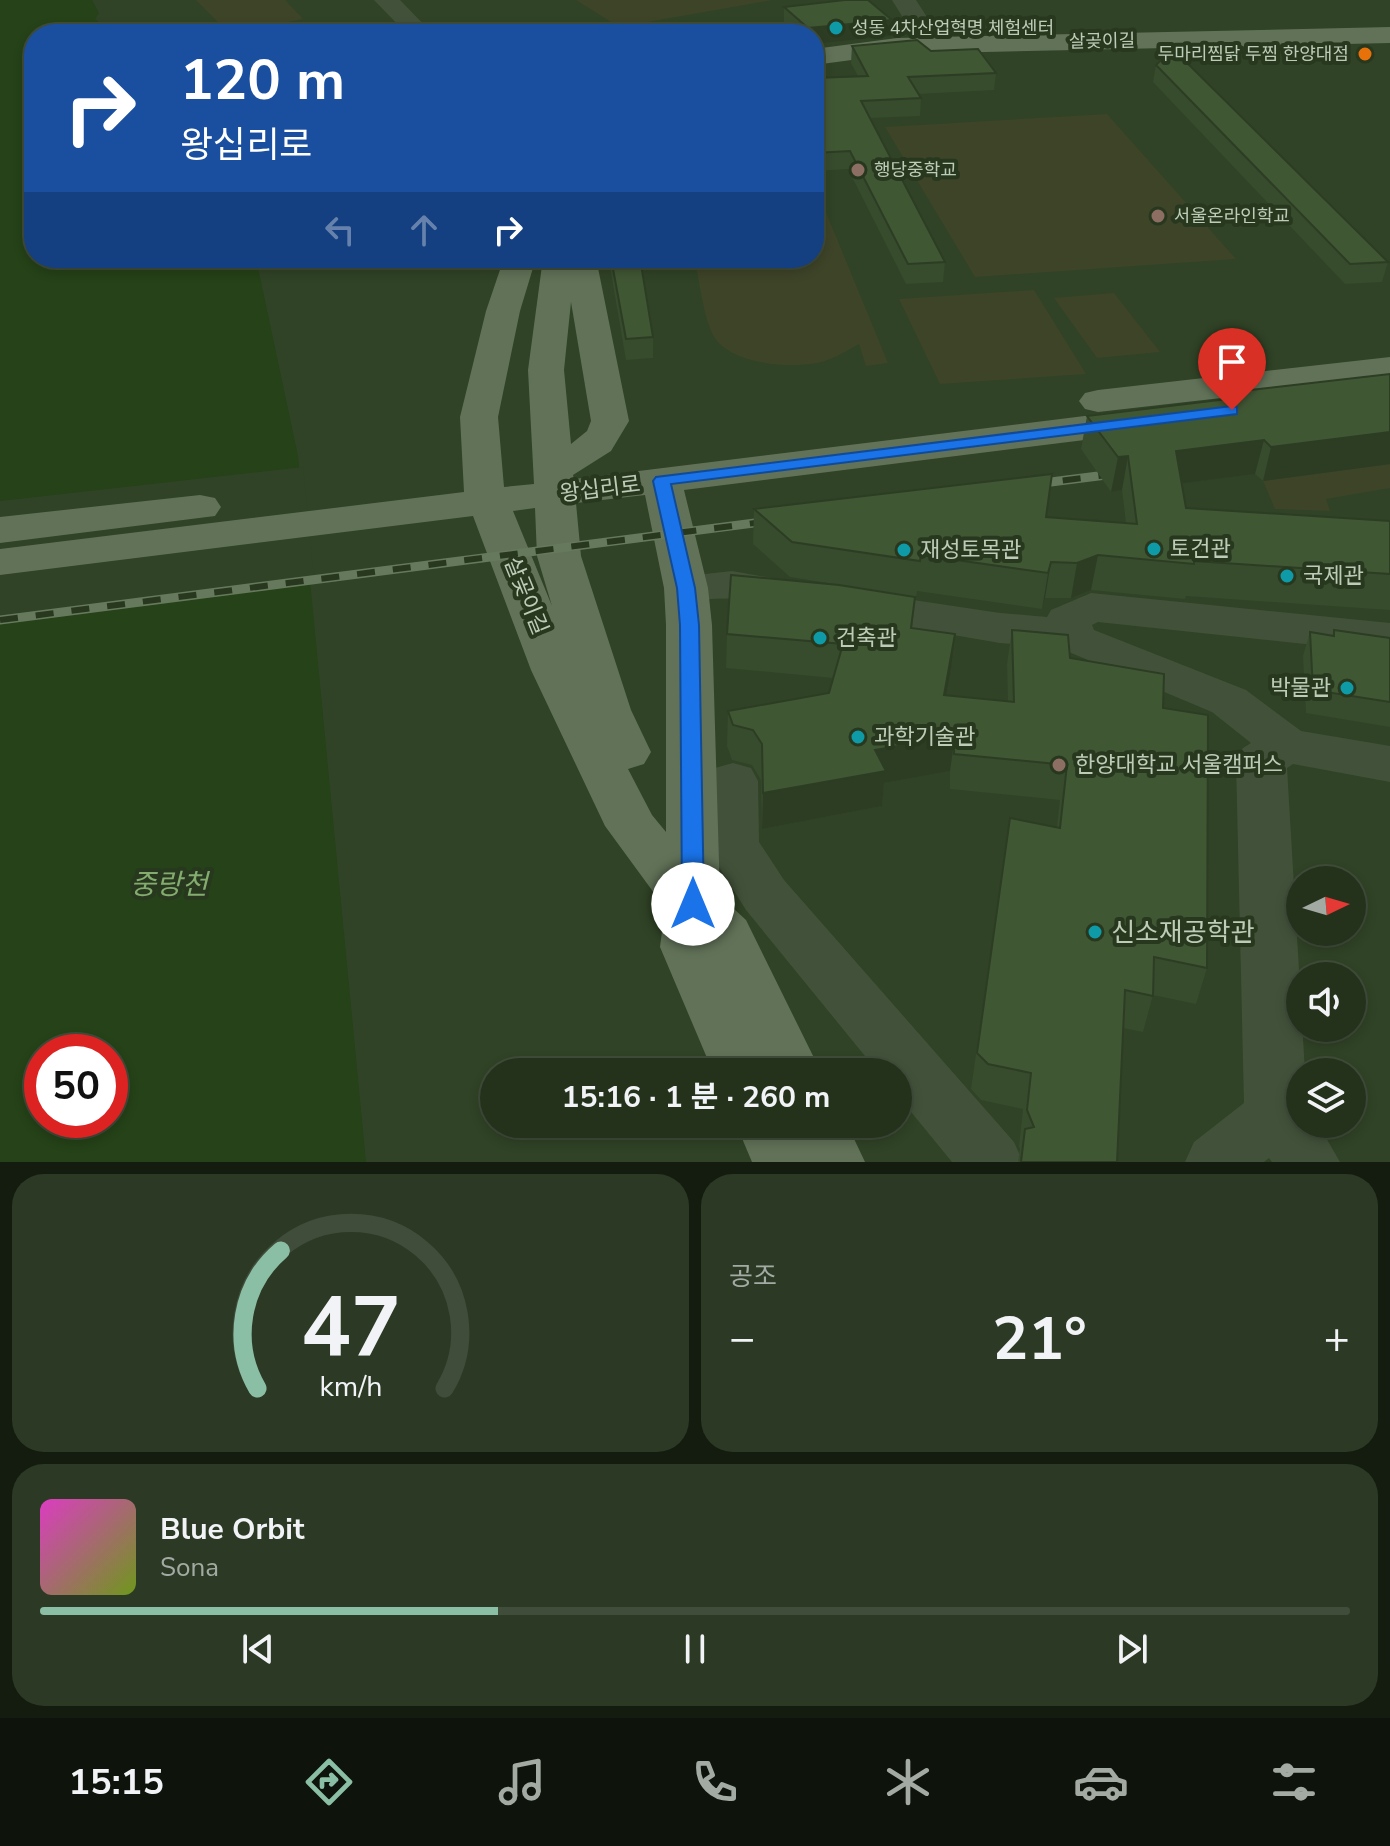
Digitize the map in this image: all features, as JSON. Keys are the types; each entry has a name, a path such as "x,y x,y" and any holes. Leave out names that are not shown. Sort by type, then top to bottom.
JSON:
{"main road":[{"name":"살곶이길","path":"824,55 860,49 932,45 1390,35"},
{"name":"살곶이길","path":"517,268 503,311 479,417 484,490 555,670 631,826 693,904 726,936 783,1058"},
{"name":"살곶이길","path":"558,268 546,370 559,556 607,710 693,904"},
{"path":"582,268 610,421 626,466 686,588 692,712 693,904 688,947 738,1058"},
{"name":"왕십리로","path":"0,562 626,466 1390,368"},
{"name":"왕십리로","path":"0,530 560,466 626,466 1390,391"},
{"path":"773,1138 784,1162"},
{"path":"822,1138 833,1162"}],"street":[{"path":"386,0 411,24"},
{"path":"904,0 932,45"},
{"path":"686,588 732,585 1000,628 1072,633"},
{"path":"1390,638 1091,607 1067,620 1075,639 1229,701 1287,746 1390,764"},
{"path":"1286,1065 1261,760 1287,746"},
{"path":"733,781 732,845 765,895 991,1162"},
{"path":"1217,1162 1292,1138"}],"shaded area":[{"path":"196,0 285,0 303,19 279,24 220,24"},
{"path":"576,0 773,0 636,24 614,24"},
{"path":"1107,114 1236,259 975,277 885,127"},
{"path":"824,207 888,363 866,366 859,344 812,364 779,365 745,358 719,343 711,331 696,268 824,268"},
{"path":"1034,290 1086,374 940,384 899,299"},
{"path":"1114,293 1160,352 1097,358 1054,298"},
{"path":"1390,464 1390,488 1326,499 1330,511 1275,509 1263,481"}],"water":[{"name":"중랑천","path":"0,0 92,0 99,13 95,19 102,24 24,24 24,268 258,268 298,456 366,1162 0,1162"}],"pier":[{"path":"303,467 314,579 0,617 0,501"}],"building":[{"path":"868,0 892,20 824,26 824,24 803,24 784,7"},
{"path":"917,40 931,51 978,49 996,73 908,77 921,98 861,101 945,262 908,264 850,151 824,152 824,78 868,76 852,46"},
{"path":"1173,49 1388,262 1350,264 1156,65"},
{"path":"613,268 642,268 653,337 626,339"},
{"path":"1390,374 1390,432 1271,447 1264,440 1176,451 1186,508 1390,521 1390,574 1194,561 1194,564 1098,555 1077,563 1051,562 1048,573 921,555 920,561 792,542 754,509 1052,474 1046,517 1137,524 1128,456 1118,457 1087,416 1228,399 1224,393"},
{"path":"731,575 839,585 915,597 911,628 955,634 944,695 1014,702 1012,630 1068,635 1070,658 1164,674 1163,708 1208,715 1207,968 1154,957 1153,996 1125,990 1117,1162 1021,1162 1025,1129 1034,1127 1027,1110 1031,1073 988,1064 977,1053 1010,818 1060,828 1067,765 954,754 955,736 875,750 886,771 763,793 762,744 753,730 733,725 728,711 829,693 843,644 727,634"},
{"path":"1334,630 1390,638 1390,702 1313,690 1310,632 1334,636"}],"railway":[{"path":"1027,485 1122,473"},
{"path":"0,620 778,520"}],"place":[{"name":"성동 4차산업혁명 체험센터","path":"836,28"},
{"name":"두마리찜닭 두찜 한양대점","path":"1365,54"},
{"name":"행당중학교","path":"858,170"},
{"name":"서울온라인학교","path":"1158,216"},
{"name":"토건관","path":"1154,549"},
{"name":"재성토목관","path":"904,550"},
{"name":"국제관","path":"1287,576"},
{"name":"건축관","path":"820,638"},
{"name":"박물관","path":"1347,688"},
{"name":"과학기술관","path":"858,737"},
{"name":"한양대학교 서울캠퍼스","path":"1059,765"},
{"name":"신소재공학관","path":"1095,932"}],"route":[{"path":"693,904 689,625 686,588 662,481 1232,410"}]}
